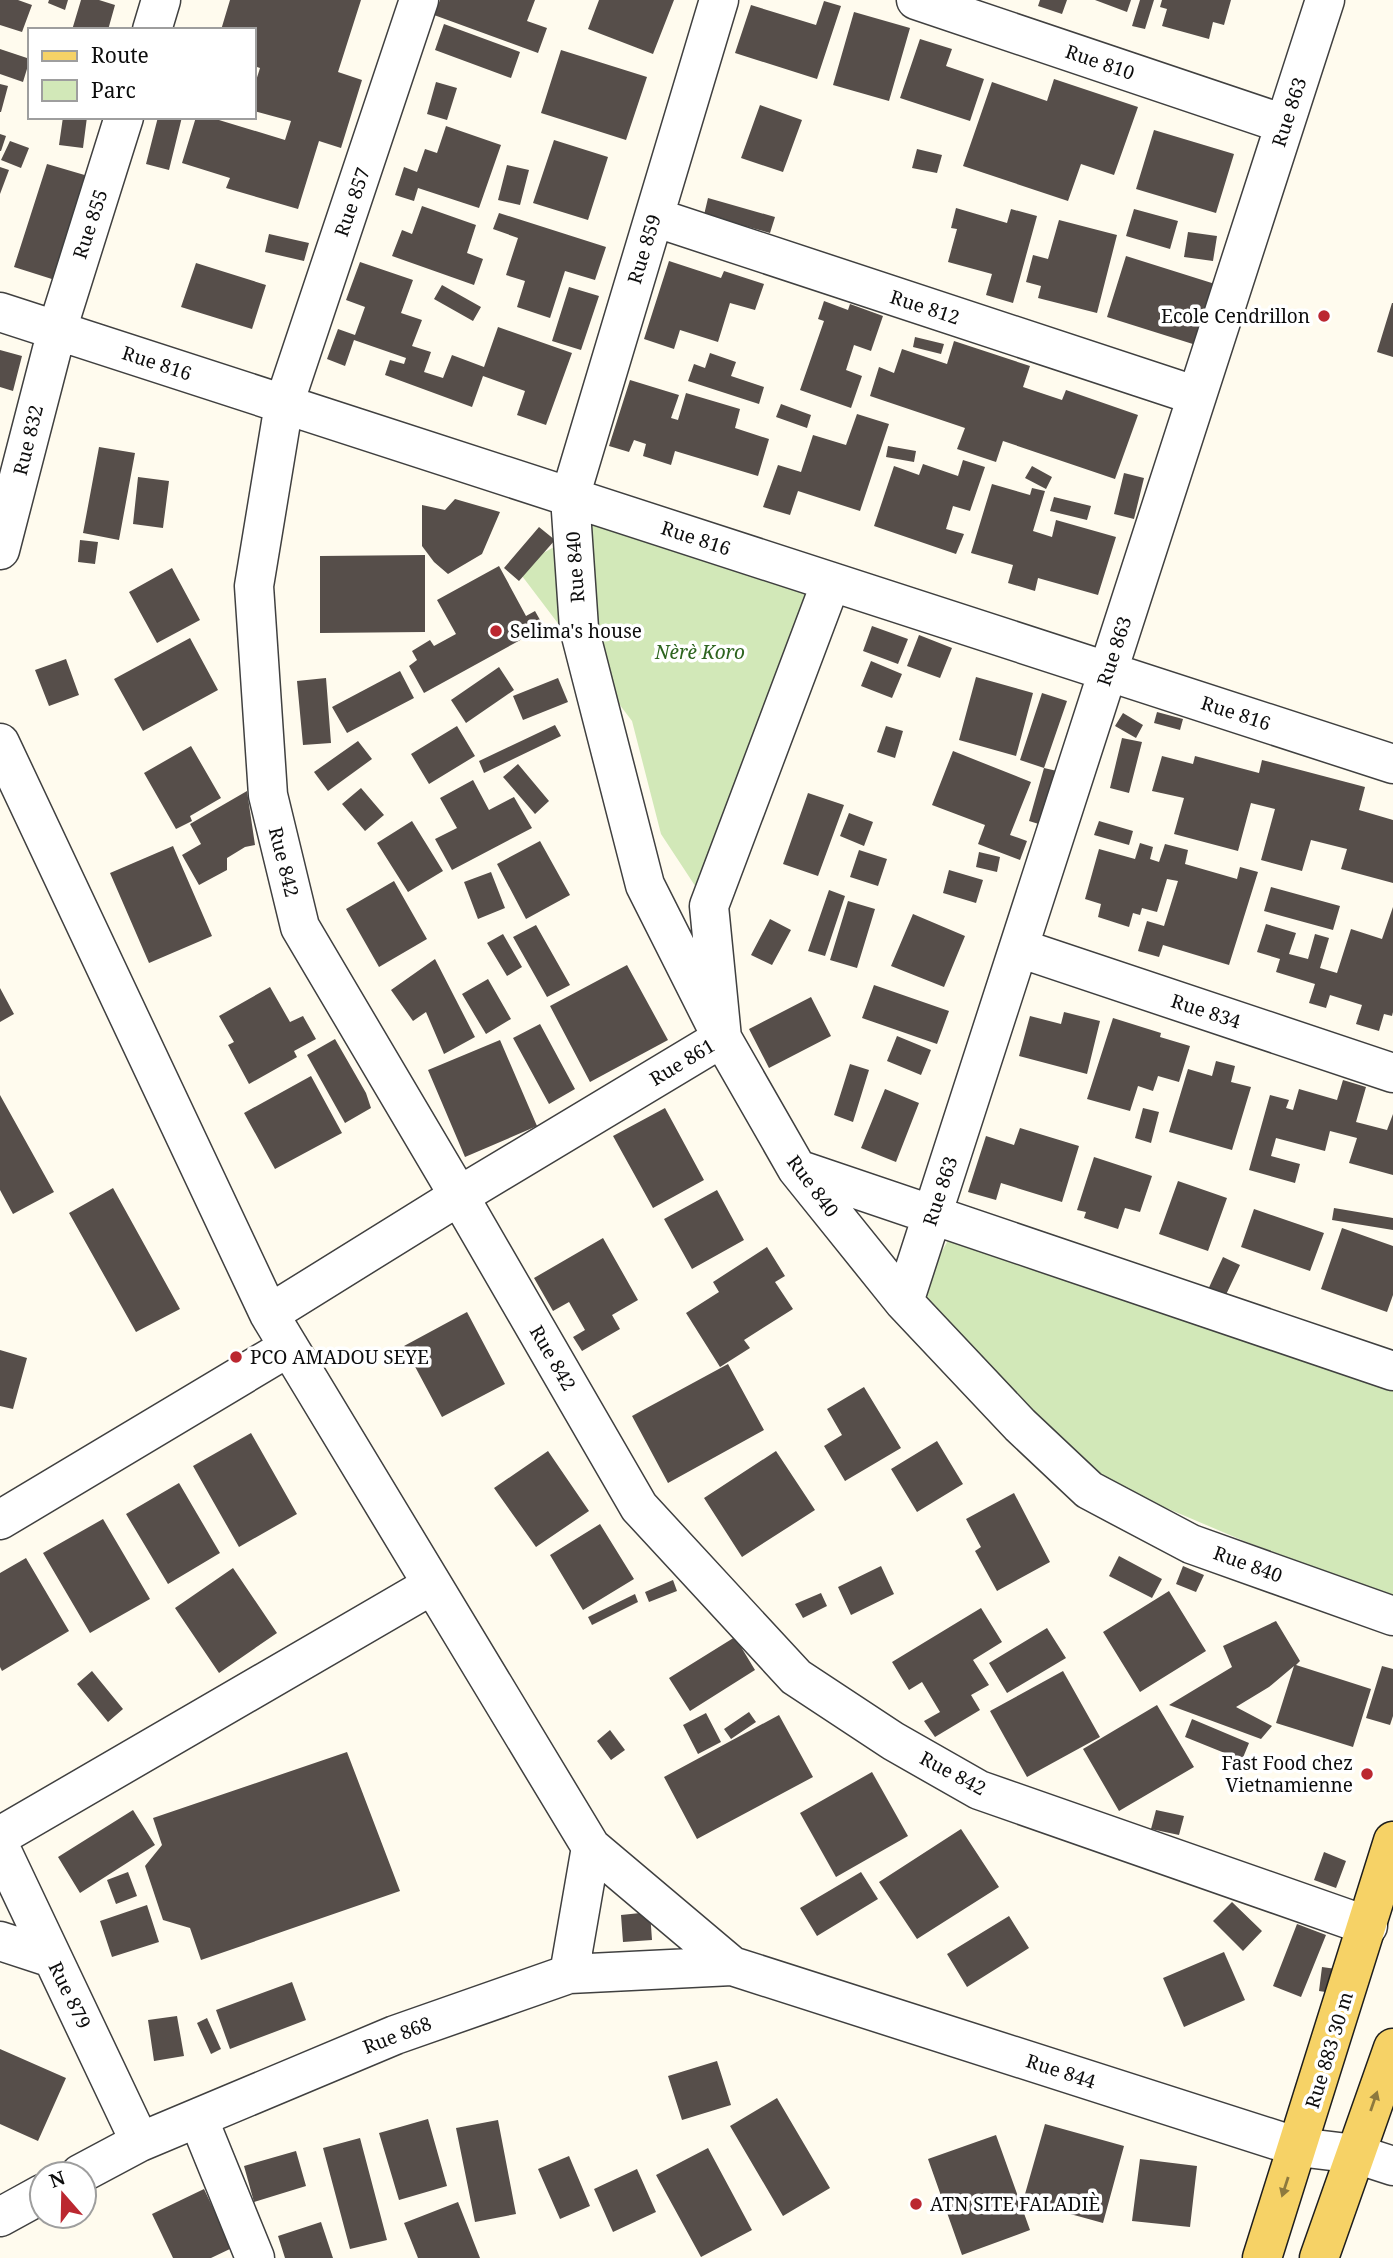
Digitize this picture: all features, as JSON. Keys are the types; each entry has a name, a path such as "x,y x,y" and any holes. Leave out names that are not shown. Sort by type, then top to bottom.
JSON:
{"main road":[{"name":"Rue 883 30 m","path":"1262,2258 1393,1841"},
{"path":"1319,2258 1393,2048"}],"street":[{"path":"153,28 161,0"},
{"name":"Rue 857","path":"284,404 419,0"},
{"name":"Rue 859","path":"570,497 719,0"},
{"name":"Rue 810","path":"916,0 1284,124"},
{"name":"Rue 863","path":"904,1302 1325,0"},
{"name":"Rue 855","path":"57,330 123,119"},
{"name":"Rue 812","path":"654,217 1197,396"},
{"name":"Rue 816","path":"0,312 1393,764"},
{"name":"Rue 832","path":"0,550 57,330"},
{"name":"Rue 842","path":"284,404 254,586 268,795 300,926 639,1507 796,1677 893,1741 979,1790 1368,1926"},
{"name":"Rue 840","path":"570,497 579,628 645,886 722,1038 797,1168 904,1302 1020,1425 1089,1490 1191,1544 1393,1616"},
{"name":"Rue 861","path":"269,1314 722,1038 709,906 831,582"},
{"path":"0,743 269,1314 591,1847 732,1966"},
{"name":"Rue 834","path":"1019,948 1393,1073"},
{"path":"797,1168 1393,1371"},
{"path":"0,1520 289,1347"},
{"path":"0,1836 432,1585"},
{"name":"Rue 879","path":"0,1847 140,2142"},
{"path":"569,1974 591,1847"},
{"path":"0,1941 52,1958"},
{"name":"Rue 868","path":"98,2164 140,2142 395,2035 569,1974 732,1966"},
{"name":"Rue 844","path":"732,1966 1298,2147 1356,2154 1393,2166"},
{"path":"198,2118 255,2258"},
{"path":"0,2217 28,2202"}],"green space":[{"name":"Nèrè Koro","path":"612,515 821,598 709,907 661,834 632,721 516,568"},
{"path":"950,1237 1393,1390 1393,1597 1244,1541 1112,1485 914,1300"}],"building":[{"path":"0,0 18,0 32,5 22,32 0,25"},
{"path":"49,0 68,0 65,10 48,3"},
{"path":"81,0 99,0 115,5 109,28 73,28"},
{"path":"230,0 361,0 338,72 362,80 341,148 319,141 298,209 226,188 230,178 182,163 195,119 216,119 285,140 291,121 256,112 256,81 260,68 256,67 256,28 222,28"},
{"path":"440,0 535,0 527,21 547,28 538,53 434,15"},
{"path":"599,0 674,0 653,54 588,29"},
{"path":"1040,0 1067,0 1062,14 1038,6"},
{"path":"1095,0 1131,0 1127,12"},
{"path":"1140,0 1154,0 1145,29 1132,26"},
{"path":"1162,0 1231,0 1224,25 1213,22 1209,39 1162,26 1167,9 1160,7"},
{"path":"824,1 841,6 817,79 735,53 751,5 816,25"},
{"path":"854,12 910,28 889,101 833,85"},
{"path":"444,24 520,52 511,78 435,50"},
{"path":"920,39 952,49 946,66 984,79 970,121 900,98"},
{"path":"0,49 28,58 23,82 0,74"},
{"path":"561,50 647,77 626,140 541,113"},
{"path":"1054,79 1138,107 1114,175 1081,164 1068,201 963,166 992,82 1047,101"},
{"path":"436,82 457,88 447,120 427,114"},
{"path":"0,84 8,86 1,112 0,112"},
{"path":"760,105 802,120 783,172 741,158"},
{"path":"63,119 87,119 83,148 59,145"},
{"path":"157,119 182,119 169,170 146,164"},
{"path":"446,126 501,145 479,208 418,188 414,201 395,195 404,167 417,172 425,149 437,153"},
{"path":"1154,130 1234,154 1216,213 1136,189"},
{"path":"0,134 6,136 1,151 0,151"},
{"path":"554,140 608,157 588,220 533,203"},
{"path":"10,141 29,148 21,168 1,160"},
{"path":"917,149 942,155 937,173 912,168"},
{"path":"47,164 88,176 55,280 14,267"},
{"path":"507,165 529,170 520,205 498,200"},
{"path":"0,167 9,170 0,194"},
{"path":"708,198 775,217 770,233 704,215"},
{"path":"422,206 476,225 467,253 483,259 474,285 392,256 402,230 412,234"},
{"path":"956,208 1007,223 1011,209 1037,216 1013,303 986,295 992,274 948,262 957,229 951,228"},
{"path":"1134,209 1178,221 1170,249 1126,236"},
{"path":"499,213 606,247 595,280 565,271 550,318 517,307 525,281 506,275 518,238 493,229"},
{"path":"1059,220 1117,235 1097,313 1038,298 1041,286 1026,282 1033,255 1048,259"},
{"path":"1188,232 1217,236 1213,261 1184,257"},
{"path":"269,234 309,243 304,261 265,252"},
{"path":"1126,256 1215,284 1196,345 1107,317"},
{"path":"669,261 721,278 724,271 764,284 755,310 730,303 718,342 680,330 674,349 644,339"},
{"path":"360,262 413,280 401,313 422,320 412,346 431,352 424,372 443,378 452,355 484,367 498,327 572,353 546,425 517,415 525,391 483,376 472,407 385,375 390,360 404,364 406,358 354,340 345,366 327,359 338,329 355,335 365,307 346,300"},
{"path":"196,263 266,285 252,329 181,307"},
{"path":"442,285 481,307 473,321 434,299"},
{"path":"569,287 599,296 581,350 552,341"},
{"path":"824,301 848,310 850,304 883,316 871,351 854,345 846,370 862,376 851,408 800,390 824,321 818,319"},
{"path":"1393,303 1393,357 1377,352"},
{"path":"915,337 944,344 941,354 913,347"},
{"path":"954,341 1030,366 1023,387 1062,400 1066,390 1138,415 1115,479 1003,441 996,462 957,449 965,428 870,396 879,367 894,373 902,349 947,364"},
{"path":"0,350 22,356 13,391 0,387"},
{"path":"710,353 736,362 731,376 764,387 759,404 688,381 694,364 705,368"},
{"path":"630,380 679,395 671,418 678,420 686,393 740,409 735,428 769,439 758,476 675,451 671,465 643,456 646,444 634,440 629,452 609,446"},
{"path":"781,404 811,415 807,428 776,417"},
{"path":"857,414 889,424 860,511 798,491 790,515 763,507 778,465 801,472 813,435 846,445"},
{"path":"888,446 916,451 914,462 886,457"},
{"path":"99,447 135,453 119,540 83,533"},
{"path":"963,460 985,467 970,511 953,506 946,529 964,534 956,554 874,526 894,466 919,475 923,464 958,476"},
{"path":"1032,466 1052,477 1046,489 1025,478"},
{"path":"1124,473 1144,478 1134,519 1114,514"},
{"path":"138,477 169,481 163,528 133,524"},
{"path":"992,484 1030,495 1032,488 1045,491 1033,531 1052,537 1056,520 1116,537 1098,595 1038,578 1035,591 1008,583 1013,565 971,553"},
{"path":"1054,497 1091,506 1087,520 1050,511"},
{"path":"455,499 500,512 482,554 448,574 422,546 422,505 445,510"},
{"path":"539,527 555,540 519,581 504,568"},
{"path":"80,540 98,542 95,564 78,562"},
{"path":"425,555 425,632 320,633 320,556"},
{"name":"Selima's house","path":"499,566 526,616 535,611 544,627 424,693 409,666 417,660 412,651 430,640 434,646 456,634 437,600"},
{"path":"172,568 200,620 157,643 129,592"},
{"path":"872,626 908,639 898,664 863,651"},
{"path":"919,635 952,648 940,678 907,666"},
{"path":"190,638 218,690 143,731 114,679"},
{"path":"66,659 79,695 49,706 35,670"},
{"path":"871,661 902,674 892,698 861,686"},
{"path":"499,667 514,690 466,723 451,700"},
{"path":"400,671 414,698 347,733 332,707"},
{"path":"976,677 1033,693 1016,756 959,740"},
{"path":"326,678 331,743 303,745 297,681"},
{"path":"558,678 568,702 523,720 513,696"},
{"path":"1042,693 1067,701 1044,768 1020,760"},
{"path":"1157,712 1183,719 1180,730 1154,723"},
{"path":"1123,713 1143,725 1136,738 1115,726"},
{"path":"555,725 561,736 484,773 479,761"},
{"path":"457,726 475,756 429,784 411,754"},
{"path":"886,726 903,731 895,758 877,752"},
{"path":"1122,738 1142,742 1129,793 1110,788"},
{"path":"358,741 372,759 328,791 314,772"},
{"path":"191,746 221,798 190,816 192,821 176,829 144,773"},
{"path":"953,751 1031,782 1010,835 1027,841 1020,860 978,844 985,825 932,805"},
{"path":"1162,756 1193,764 1195,756 1259,773 1262,760 1365,787 1359,810 1393,820 1393,883 1341,869 1347,849 1311,840 1302,871 1261,860 1275,809 1251,803 1238,851 1174,834 1184,798 1152,791"},
{"path":"518,764 549,801 535,814 503,777"},
{"path":"1044,768 1057,771 1042,825 1029,821"},
{"path":"473,780 489,810 514,797 532,828 452,870 435,839 457,828 440,798"},
{"path":"361,788 384,815 365,831 342,804"},
{"path":"247,791 255,845 245,847 227,858 227,870 199,885 182,855 201,844 190,824"},
{"path":"808,793 844,805 818,876 783,864"},
{"path":"849,813 873,822 864,846 840,836"},
{"path":"412,821 443,871 408,892 377,843"},
{"path":"1099,821 1133,831 1129,845 1094,835"},
{"path":"540,841 570,895 526,919 497,864"},
{"path":"1140,843 1153,847 1150,859 1159,862 1165,844 1188,850 1185,864 1237,879 1240,867 1258,872 1229,965 1163,945 1159,957 1138,951 1147,921 1164,926 1178,881 1167,879 1157,912 1142,908 1140,915 1133,913 1129,927 1098,917 1101,904 1085,899 1099,849 1135,859"},
{"path":"173,846 212,936 149,963 110,873"},
{"path":"859,850 887,859 878,886 850,877"},
{"path":"979,852 1000,857 997,872 976,867"},
{"path":"949,870 983,880 976,903 943,893"},
{"path":"491,872 505,908 478,919 464,882"},
{"path":"394,881 427,939 379,967 346,909"},
{"path":"1271,887 1340,906 1333,930 1264,911"},
{"path":"829,890 845,896 825,956 808,951"},
{"path":"848,901 875,909 857,968 830,960"},
{"path":"1393,907 1393,1012 1392,1016 1384,1014 1379,1031 1356,1024 1362,1005 1330,995 1326,1008 1309,1003 1315,984 1276,972 1280,959 1257,952 1266,924 1296,933 1289,954 1308,959 1315,934 1329,938 1320,968 1337,973 1351,929 1382,939"},
{"path":"913,914 965,936 944,987 891,966"},
{"path":"770,919 791,930 772,965 751,955"},
{"path":"536,925 570,985 547,997 513,937"},
{"path":"503,934 522,967 507,976 487,943"},
{"path":"435,959 475,1037 444,1054 426,1012 413,1021 391,990"},
{"path":"627,965 668,1040 590,1082 550,1006"},
{"path":"488,979 511,1019 486,1034 462,994"},
{"path":"874,985 949,1011 937,1044 862,1018"},
{"path":"270,987 290,1022 303,1016 316,1039 294,1051 297,1057 249,1084 228,1045 234,1042 219,1016"},
{"path":"0,988 14,1014 0,1022"},
{"path":"811,997 831,1036 769,1068 749,1029"},
{"path":"1064,1012 1100,1021 1087,1074 1019,1056 1030,1016 1061,1024"},
{"path":"1113,1018 1161,1033 1160,1037 1190,1046 1179,1082 1158,1076 1153,1091 1138,1086 1130,1111 1087,1099"},
{"path":"540,1024 575,1089 549,1104 513,1038"},
{"path":"897,1036 931,1050 921,1075 887,1061"},
{"path":"335,1039 366,1093 371,1108 345,1123 307,1055"},
{"path":"500,1040 537,1126 465,1157 428,1070"},
{"path":"1216,1061 1235,1066 1231,1082 1251,1087 1232,1150 1169,1132 1188,1069 1212,1076"},
{"path":"850,1064 869,1070 853,1122 834,1115"},
{"path":"311,1076 342,1133 275,1169 244,1113"},
{"path":"1343,1080 1366,1087 1356,1122 1387,1130 1393,1114 1393,1175 1349,1163 1357,1138 1330,1131 1325,1151 1276,1138 1271,1156 1300,1164 1295,1183 1249,1170 1270,1095 1289,1100 1286,1108 1293,1110 1299,1089 1337,1100"},
{"path":"885,1089 919,1103 896,1162 861,1148"},
{"path":"0,1095 54,1192 13,1214 0,1190"},
{"path":"665,1108 704,1180 653,1208 613,1136"},
{"path":"1143,1108 1159,1112 1151,1143 1135,1138"},
{"path":"1020,1128 1079,1146 1062,1202 1001,1183 996,1200 968,1192 986,1136 1014,1145"},
{"path":"1094,1157 1152,1176 1140,1212 1125,1208 1118,1229 1084,1218 1086,1212 1077,1210"},
{"path":"1178,1181 1227,1198 1208,1251 1159,1234"},
{"path":"113,1188 180,1309 136,1332 69,1213"},
{"path":"717,1190 744,1240 692,1269 664,1219"},
{"path":"1334,1208 1393,1218 1393,1230 1332,1220"},
{"path":"1254,1209 1324,1233 1310,1271 1241,1247"},
{"path":"1342,1228 1393,1246 1393,1295 1387,1312 1321,1289"},
{"path":"603,1238 638,1300 612,1315 620,1329 582,1351 573,1337 585,1330 569,1302 553,1311 534,1278"},
{"path":"767,1247 785,1276 775,1282 793,1309 744,1340 750,1348 720,1367 686,1313 719,1292 713,1282"},
{"path":"1223,1257 1240,1265 1223,1301 1206,1294"},
{"path":"467,1312 505,1384 442,1417 404,1346"},
{"path":"0,1350 27,1358 13,1409 0,1406"},
{"path":"728,1364 764,1430 668,1483 632,1416"},
{"path":"864,1387 901,1448 845,1481 824,1446 842,1435 827,1409"},
{"path":"251,1433 297,1514 239,1547 193,1466"},
{"path":"937,1441 963,1484 917,1512 891,1469"},
{"path":"548,1451 589,1511 536,1547 494,1488"},
{"path":"776,1451 815,1510 742,1557 704,1498"},
{"path":"179,1483 220,1553 168,1584 126,1514"},
{"path":"1014,1493 1050,1562 997,1591 975,1551 981,1547 966,1519"},
{"path":"103,1519 150,1599 90,1633 43,1553"},
{"path":"600,1524 634,1579 583,1610 550,1555"},
{"path":"1119,1556 1162,1579 1152,1598 1109,1576"},
{"path":"26,1558 69,1631 2,1671 0,1573"},
{"path":"881,1566 894,1594 851,1615 838,1587"},
{"path":"1183,1566 1204,1575 1196,1592 1176,1584"},
{"path":"233,1568 277,1633 219,1673 175,1608"},
{"path":"673,1580 677,1591 649,1602 645,1592"},
{"path":"1169,1591 1206,1651 1140,1692 1103,1632"},
{"path":"821,1593 827,1606 803,1618 795,1604"},
{"path":"635,1594 638,1602 592,1625 588,1617"},
{"path":"981,1608 1002,1642 973,1660 989,1685 971,1695 980,1710 935,1737 924,1721 940,1712 922,1682 909,1690 892,1662"},
{"path":"1276,1621 1300,1661 1296,1665 1371,1689 1353,1747 1276,1723 1294,1666 1269,1687 1236,1707 1272,1726 1261,1739 1169,1705 1232,1667 1223,1646"},
{"path":"1047,1628 1066,1658 1007,1693 989,1663"},
{"path":"735,1637 755,1670 690,1711 669,1678"},
{"path":"1382,1666 1393,1669 1393,1716 1390,1725 1366,1718"},
{"path":"92,1671 123,1709 108,1722 77,1684"},
{"path":"1063,1671 1100,1737 1027,1777 990,1711"},
{"path":"1157,1705 1194,1767 1119,1811 1083,1749"},
{"path":"749,1712 756,1722 731,1739 724,1729"},
{"path":"706,1713 721,1742 698,1754 683,1725"},
{"path":"779,1715 813,1777 697,1839 664,1777"},
{"path":"1192,1719 1249,1743 1242,1760 1185,1737"},
{"path":"610,1730 625,1750 611,1760 597,1741"},
{"path":"347,1752 400,1891 201,1960 190,1928 163,1920 145,1866 162,1845 153,1818"},
{"path":"872,1772 908,1836 836,1877 800,1813"},
{"path":"133,1810 155,1845 80,1893 58,1857"},
{"path":"1156,1810 1184,1816 1179,1835 1151,1829"},
{"path":"961,1829 999,1887 917,1939 879,1882"},
{"path":"1324,1852 1346,1861 1336,1888 1314,1880"},
{"path":"128,1872 137,1896 116,1904 107,1880"},
{"path":"861,1872 878,1899 817,1936 800,1908"},
{"path":"1232,1902 1262,1931 1243,1951 1213,1921"},
{"path":"147,1905 159,1942 112,1957 100,1921"},
{"path":"650,1912 652,1940 623,1942 621,1915"},
{"path":"1009,1916 1029,1948 967,1987 947,1954"},
{"path":"1297,1924 1326,1935 1301,1997 1273,1986"},
{"path":"1224,1952 1245,2000 1184,2027 1163,1978"},
{"path":"1322,1967 1336,1969 1332,1993 1319,1991"},
{"path":"292,1982 306,2020 230,2049 216,2010"},
{"path":"177,2016 184,2056 154,2061 148,2020"},
{"path":"207,2018 221,2049 211,2054 197,2023"},
{"path":"0,2049 66,2078 38,2141 0,2124"},
{"path":"717,2061 731,2105 682,2120 668,2076"},
{"path":"777,2098 830,2188 783,2216 730,2126"},
{"path":"428,2119 447,2186 399,2200 379,2133"},
{"path":"498,2120 516,2214 475,2222 456,2128"},
{"path":"1045,2124 1124,2146 1103,2223 1023,2201"},
{"path":"996,2135 1030,2230 962,2255 928,2159"},
{"path":"360,2138 387,2240 350,2249 323,2148"},
{"path":"708,2148 752,2230 701,2257 656,2175"},
{"path":"296,2151 306,2186 254,2202 244,2166"},
{"path":"569,2156 590,2206 560,2219 538,2169"},
{"path":"1140,2159 1197,2166 1190,2227 1132,2221"},
{"path":"637,2169 656,2212 613,2232 594,2189"},
{"path":"204,2189 232,2248 211,2258 173,2258 152,2214"},
{"path":"458,2202 480,2258 418,2258 404,2223"},
{"path":"321,2222 333,2258 285,2258 278,2236"}],"place":[{"name":"Ecole Cendrillon","path":"1324,316"},
{"name":"Selima's house","path":"496,631"},
{"name":"PCO AMADOU SEYE","path":"236,1357"},
{"name":"Fast Food chez Vietnamienne","path":"1367,1774"},
{"name":"ATN SITE FALADIÈ","path":"916,2204"}]}
